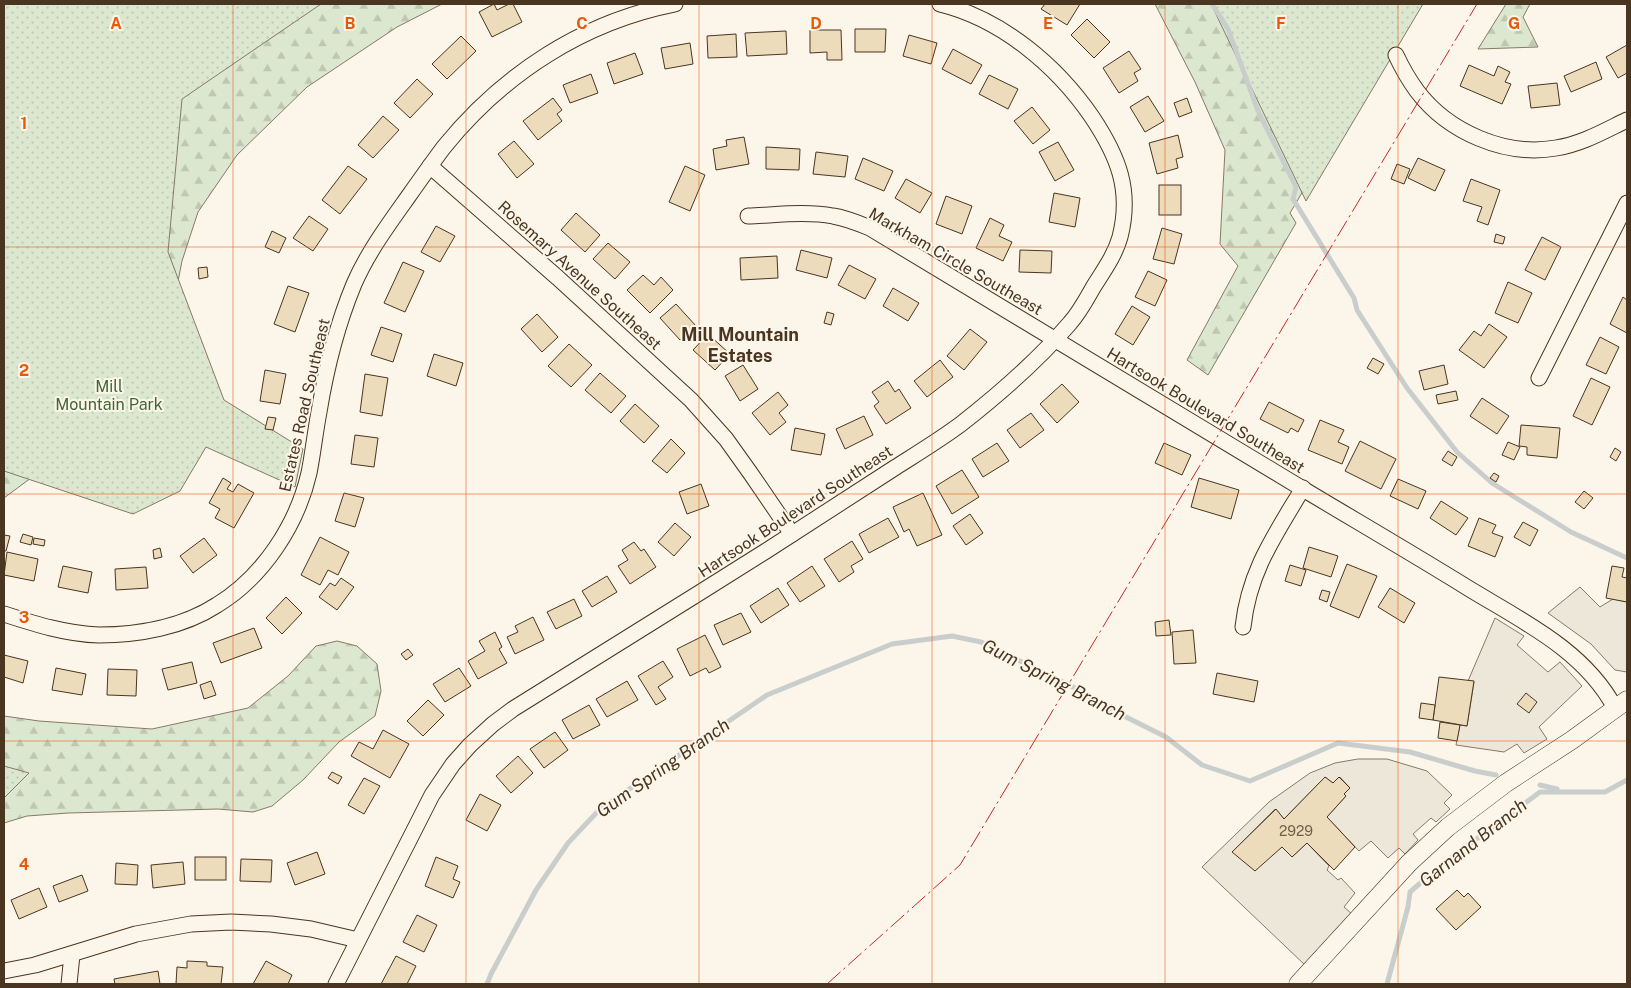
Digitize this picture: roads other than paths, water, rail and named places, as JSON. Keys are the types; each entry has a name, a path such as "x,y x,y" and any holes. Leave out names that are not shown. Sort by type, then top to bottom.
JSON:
{"street":[{"name":"Estates Road Southeast","path":"4,614 50,628 97,635 126,634 161,628 183,621 215,607 242,586 273,551 288,527 300,501 309,474 329,361 354,283 372,247 430,166 445,146 478,110 534,63 568,41 610,22 655,8 676,4"},
{"path":"940,4 982,20 1010,36 1038,57 1064,82 1087,109 1114,152 1121,172 1124,216 1112,259 1072,322 1055,339"},
{"path":"1396,55 1404,72 1431,106 1449,122 1492,144 1515,149 1538,150 1556,148 1578,143 1627,120"},
{"name":"Rosemary Avenue Southeast","path":"430,166 558,278 691,400 726,440 792,534"},
{"path":"1539,378 1627,203"},
{"name":"Markham Circle Southeast","path":"748,216 810,213 834,216 870,228 1055,339"},
{"name":"Hartsook Boulevard Southeast","path":"336,984 432,795 470,745 493,724 513,709 792,534 960,425 1021,373 1055,339 1541,633 1568,652 1594,675 1607,692 1621,704"},
{"path":"1242,626 1251,585 1260,561 1303,488"},
{"path":"1298,984 1409,863 1436,838 1506,783 1572,740 1621,704"},
{"path":"4,972 35,966 136,934 191,924 271,924 311,929 358,940"},
{"path":"69,984 72,955"}],"waterway":[{"path":"1212,4 1228,29 1258,111 1296,187 1293,199 1354,298 1357,310 1407,388 1457,452 1492,483 1571,532 1627,558"},
{"name":"Gum Spring Branch","path":"487,984 536,890 568,843 600,809 767,695 892,644 952,636 981,642 1075,688 1110,709 1166,737 1202,765 1250,781 1338,743 1410,752 1475,771 1496,775"},
{"name":"Garnand Branch","path":"1387,984 1408,907 1410,892 1440,866 1540,792 1605,792 1627,780"},
{"name":"Gum Spring Branch","path":"1540,785 1557,789"}],"district":[{"name":"Mill Mountain Estates","path":"740,345"}],"park label":[{"name":"Mill Mountain Park","path":"109,395"}]}
